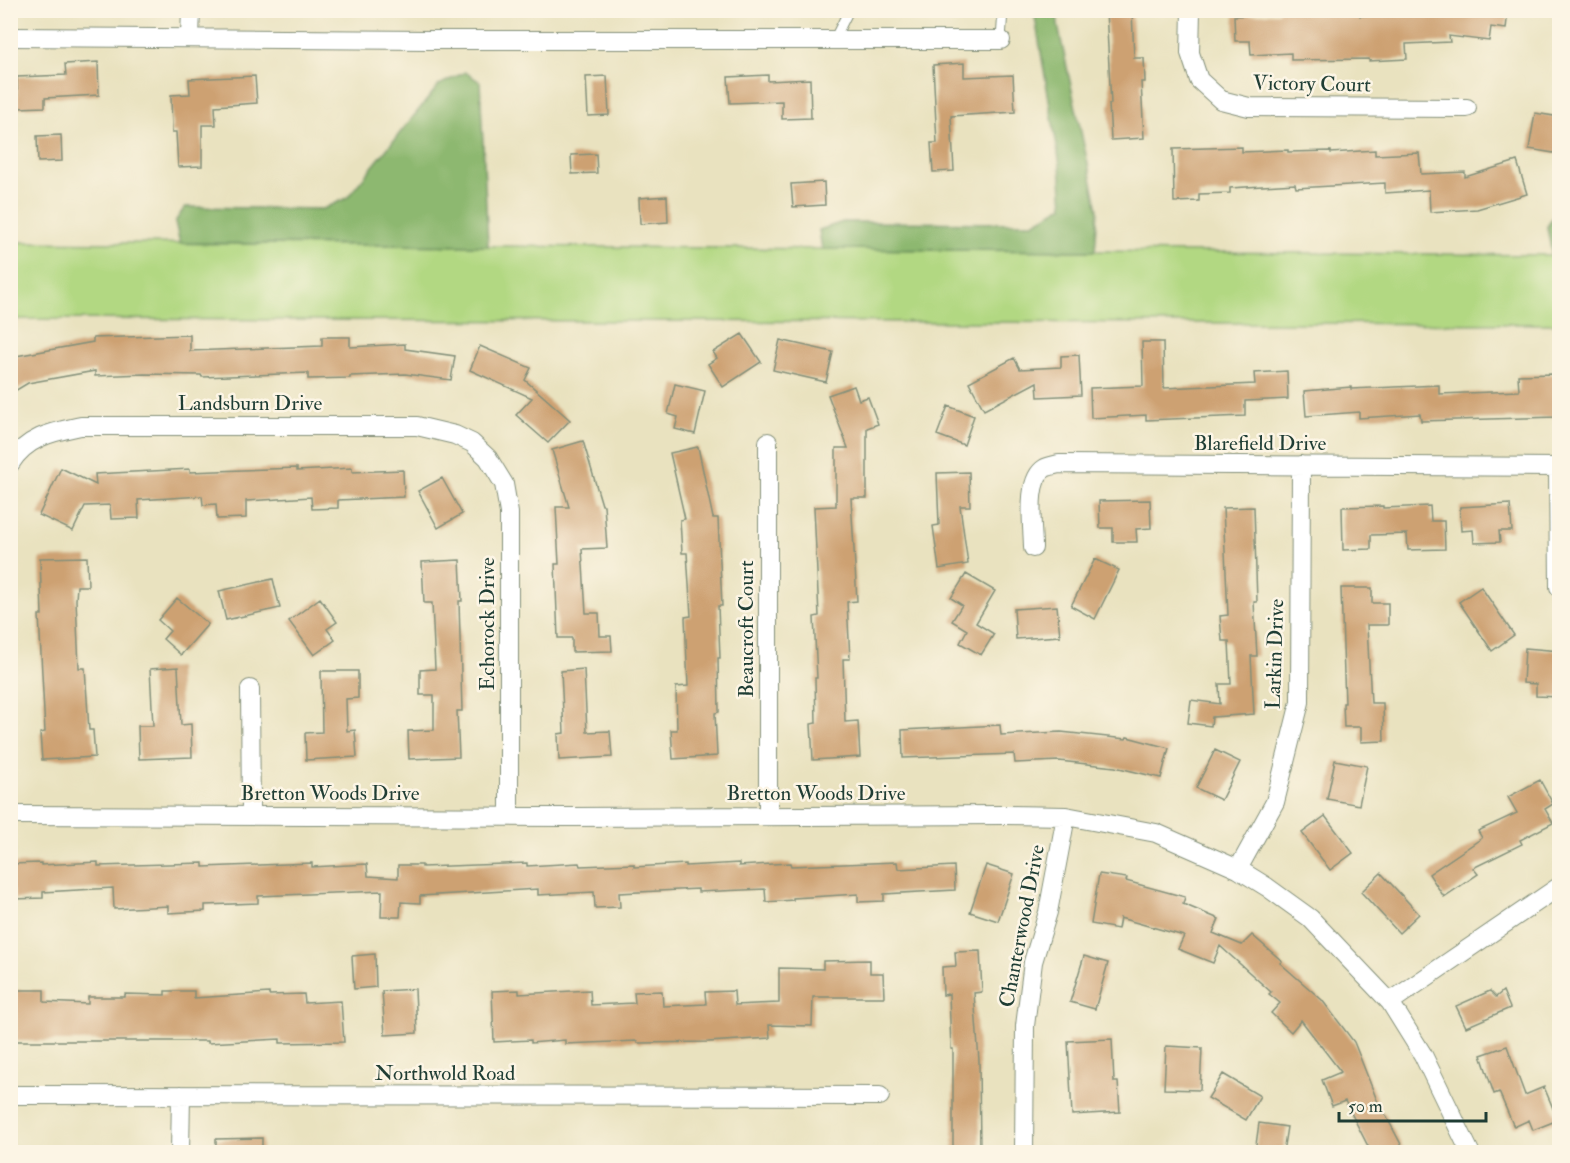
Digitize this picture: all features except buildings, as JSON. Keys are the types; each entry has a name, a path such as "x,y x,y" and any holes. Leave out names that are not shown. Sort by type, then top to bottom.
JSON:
{"street":[{"path":"190,37 191,10"},
{"name":"Victory Court","path":"1191,10 1190,53 1199,80 1221,100 1249,107 1467,108"},
{"path":"10,37 1001,40"},
{"name":"Landsburn Drive","path":"10,464 28,443 45,434 81,426 417,426 455,435 472,443"},
{"name":"Beaucroft Court","path":"768,442 768,815"},
{"name":"Echorock Drive","path":"472,443 488,458 504,484 509,513 509,816"},
{"name":"Blarefield Drive","path":"1033,548 1032,491 1035,478 1046,468 1059,464 1559,467"},
{"name":"Larkin Drive","path":"1238,869 1275,802 1300,702 1301,465"},
{"path":"1559,467 1559,587"},
{"path":"250,689 251,815"},
{"name":"Bretton Woods Drive","path":"10,815 1066,816 1156,833 1238,869 1310,918 1390,1002 1423,1055 1470,1152"},
{"name":"Chanterwood Drive","path":"1024,1152 1025,1026 1033,963 1048,912 1066,816"},
{"path":"1390,1002 1560,886"},
{"name":"Northwold Road","path":"10,1095 880,1096"},
{"path":"180,1152 181,1095"}],"lane":[{"path":"834,40 849,10"},
{"path":"1001,40 1003,10"}],"green space":[{"path":"1034,11 1057,11 1058,26 1098,210 1095,251 822,249 819,230 843,222 1033,223 1063,206 1060,165"},
{"path":"465,72 480,82 488,246 180,243 175,222 185,207 323,209 347,198 439,85"},
{"path":"1559,207 1559,256 1552,255 1547,227"},
{"path":"1559,238 1559,324 11,319 11,242 1551,255"}]}
